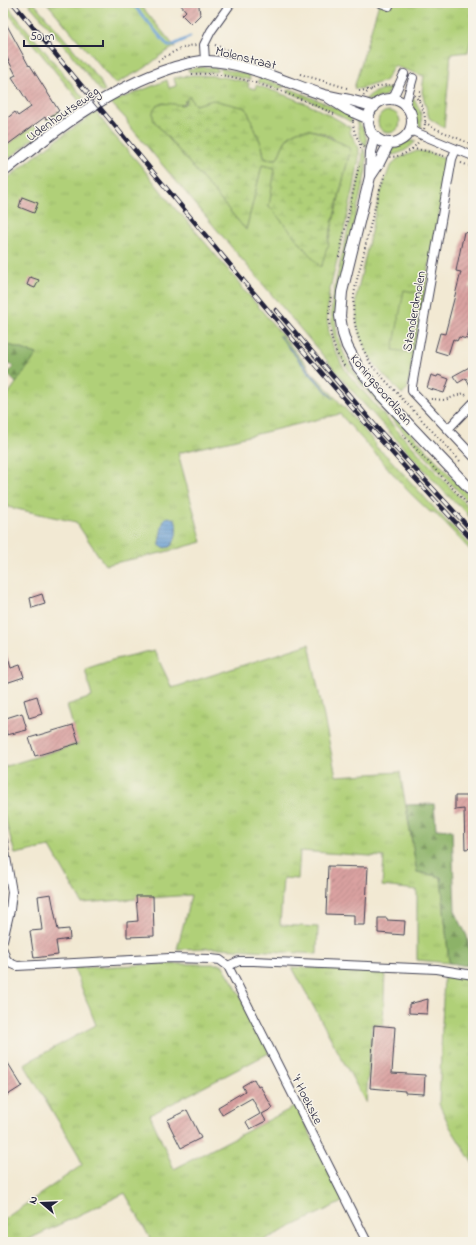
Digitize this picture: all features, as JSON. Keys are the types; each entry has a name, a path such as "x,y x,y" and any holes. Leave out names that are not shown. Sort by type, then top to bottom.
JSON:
{"street":[{"path":"205,61 204,45 211,31 232,3"},
{"name":"Molenstraat","path":"118,91 160,72 185,64 205,61 220,62 243,67 322,94 351,100 374,107"},
{"path":"392,100 404,74"},
{"path":"405,106 413,78"},
{"name":"Udenhoutseweg","path":"3,172 75,118 101,100 118,91"},
{"name":"Molenstraat","path":"322,94 348,110 369,119"},
{"path":"392,100 405,106 411,117 410,130 400,140 388,143 378,139 370,130 370,113 374,107 380,102 392,100"},
{"path":"410,130 473,156"},
{"name":"Koningsoordlaan","path":"375,136 371,152 370,177 342,292 340,316 343,334 347,346 358,367 382,395 473,492"},
{"name":"Koningsoordlaan","path":"370,177 378,165 388,143"},
{"name":"Standerdmolen","path":"456,149 452,159 412,391 473,456"},
{"path":"448,429 473,403"},
{"path":"3,840 9,867 12,892 10,910 3,940"},
{"path":"3,950 4,960 22,966 150,959 211,959 220,960 228,966 239,961 252,961 437,969 473,975"},
{"name":"'t Hoekske","path":"228,966 367,1242"}],"path":[{"name":"Molenstraat","path":"216,45 242,56"},
{"name":"Molenstraat","path":"218,74 254,82 306,101 335,115"},
{"path":"300,74 353,90 363,91 374,89"},
{"path":"348,122 354,125"},
{"path":"425,122 432,127 473,145"},
{"path":"360,142 360,155"},
{"path":"392,160 396,156"},
{"path":"338,262 360,161"},
{"name":"Koningsoordlaan","path":"387,168 376,202 356,285 353,302 357,333 362,349 372,366 457,459"},
{"name":"Koningsoordlaan","path":"331,294 329,319 335,351 347,369"},
{"path":"424,403 429,398 445,400 464,393 473,403"},
{"name":"Koningsoordlaan","path":"402,434 473,510"}],"green space":[{"path":"3,3 5,3 87,102 52,126 46,119 59,111 62,115 80,102 3,7"},
{"path":"28,3 34,3 99,79 105,91 102,93"},
{"path":"47,3 139,3 175,47 165,52 145,68 115,84"},
{"path":"379,3 473,3 473,32 468,52 451,54 444,128 429,118 422,92 424,76 394,66 385,81 359,89 354,88"},
{"path":"203,67 217,68 217,71 189,72 188,69"},
{"path":"220,68 249,75 250,80 221,73"},
{"path":"192,75 207,75 242,81 249,83 248,87 255,89 256,85 304,103 350,127 350,132 359,148 359,158 354,188 329,294 327,317 333,346 348,374 396,429 473,512 473,522 465,511 450,498 362,402 128,124 127,120 111,103 167,80 169,88 176,86 174,78","holes":["190,97 195,105 246,108 266,159 277,159 288,137 295,132 302,130 318,132 348,147 350,151 327,247 276,168 262,165 246,230 154,121 154,110 160,104 181,105"]},
{"path":"260,78 284,87 278,89 257,82"},
{"path":"291,89 327,104 352,117 351,122 320,105 286,91"},
{"path":"384,89 392,89 380,98 365,100 374,93"},
{"path":"190,96 195,105 213,100 246,108 266,159 277,159 287,139 299,130 310,130 316,132 349,148 350,151 328,241 329,246 327,247 322,265 320,267 269,206 275,168 262,165 246,230 154,121 154,109 157,106 161,104 182,105 185,104"},
{"path":"412,97 420,111 422,119 421,128 416,121 412,106"},
{"path":"385,111 393,111 400,118 400,126 393,133 385,133 378,126 378,118"},
{"path":"96,112 177,211 240,284 242,289 248,294 312,372 375,443 376,447 387,456 447,522 473,548 473,553 434,512 430,512 409,492 340,414 178,453 202,542 161,553 105,565 76,522 3,506 3,401 37,354 3,343 3,182 51,144","holes":["163,526 174,543 170,547 164,548 160,545 159,541"]},
{"path":"356,119 364,132 367,148 360,138"},
{"path":"35,124 40,134 28,141 27,142 29,143 9,158 3,151 3,148"},
{"path":"408,141 416,141 403,151 396,154 387,155 392,150"},
{"path":"363,148 366,156 366,171 336,300 335,311 339,340 342,349 358,376 473,500 473,507 413,443 353,375 340,356 335,342 331,313 332,299 357,188"},
{"path":"417,151 427,152 450,161 436,228 407,390 402,394 378,369 365,349 357,325 356,298 378,201 389,169 397,159"},
{"path":"404,290 422,294 411,353 393,350"},
{"path":"3,343 37,354 16,383 7,374 14,366 3,362"},
{"path":"309,644 336,776 400,772 417,872 441,877 449,963 417,960 417,890 382,886 384,857 300,851 298,879 283,878 280,925 318,927 317,954 219,948 177,949 191,895 82,903 50,847 15,854 3,811 3,767 78,744 67,705 92,697 85,669 112,660 154,650 172,688"},
{"path":"434,804 436,829 452,830 455,911 467,936 470,958 468,966 449,963 441,877 417,872 406,805"},
{"path":"159,964 222,964 234,984 269,1053 150,1115 174,1169 296,1106 344,1201 260,1242 152,1242 125,1193 23,1242 3,1242 3,1220 82,1165 78,1154 24,1064 96,1025 74,968"},
{"path":"292,967 385,971 383,1025 372,1024 366,1103"},
{"path":"444,974 473,978 473,1164 450,1127 439,1104"}],"water":[{"path":"279,335 332,397 333,399 307,371"},
{"path":"169,517 175,519 177,529 173,544 170,547 165,548 160,546 160,536 164,520 165,518"}],"building":[{"path":"179,3 197,3 199,6 200,15 191,24 182,15 186,11"},
{"path":"3,18 29,66 30,65 59,111 46,119 45,117 3,148 3,128 8,124 5,120 15,112 18,116 31,107 12,77 16,75 3,50"},
{"path":"22,197 38,203 34,213 19,207"},
{"path":"464,232 473,234 473,250 471,258 473,259 473,269 469,288 473,289 473,295 469,310 473,311 473,313 467,339 459,337 457,341 453,339 448,355 435,351 440,333 445,334 461,272 456,271"},
{"path":"30,277 39,280 35,288 27,285"},
{"path":"473,365 473,391 466,378 458,383 453,376"},
{"path":"431,375 437,377 438,375 449,379 444,393 427,388"},
{"path":"42,594 45,604 32,608 30,598"},
{"path":"5,648 11,668 20,665 24,677 3,684 3,649"},
{"path":"37,696 42,714 29,718 24,700"},
{"path":"22,713 27,730 7,735 6,730 3,731 3,719"},
{"path":"73,725 79,743 35,756 29,738"},
{"path":"455,796 470,796 470,799 473,799 473,848 465,849 464,809 455,810"},
{"path":"328,866 368,867 365,925 354,925 354,915 326,914"},
{"path":"51,894 58,930 69,929 70,939 56,941 58,955 34,958 30,931 42,930 38,896"},
{"path":"136,896 153,896 154,936 127,937 127,922 138,921"},
{"path":"378,918 405,921 404,935 378,933"},
{"path":"428,999 427,1014 409,1013 409,1004"},
{"path":"374,1025 395,1027 392,1073 425,1075 424,1094 370,1088"},
{"path":"3,1055 22,1086 3,1098"},
{"path":"254,1079 273,1108 262,1114 266,1121 250,1129 246,1122 260,1114 252,1098 222,1115 218,1107 245,1091 242,1086"},
{"path":"187,1110 201,1138 181,1148 167,1120"}],"waterway":[{"path":"132,3 168,46 190,37"}],"railway":[{"path":"13,3 296,343 354,410 473,541"},
{"path":"276,310 379,430 473,532"}]}
